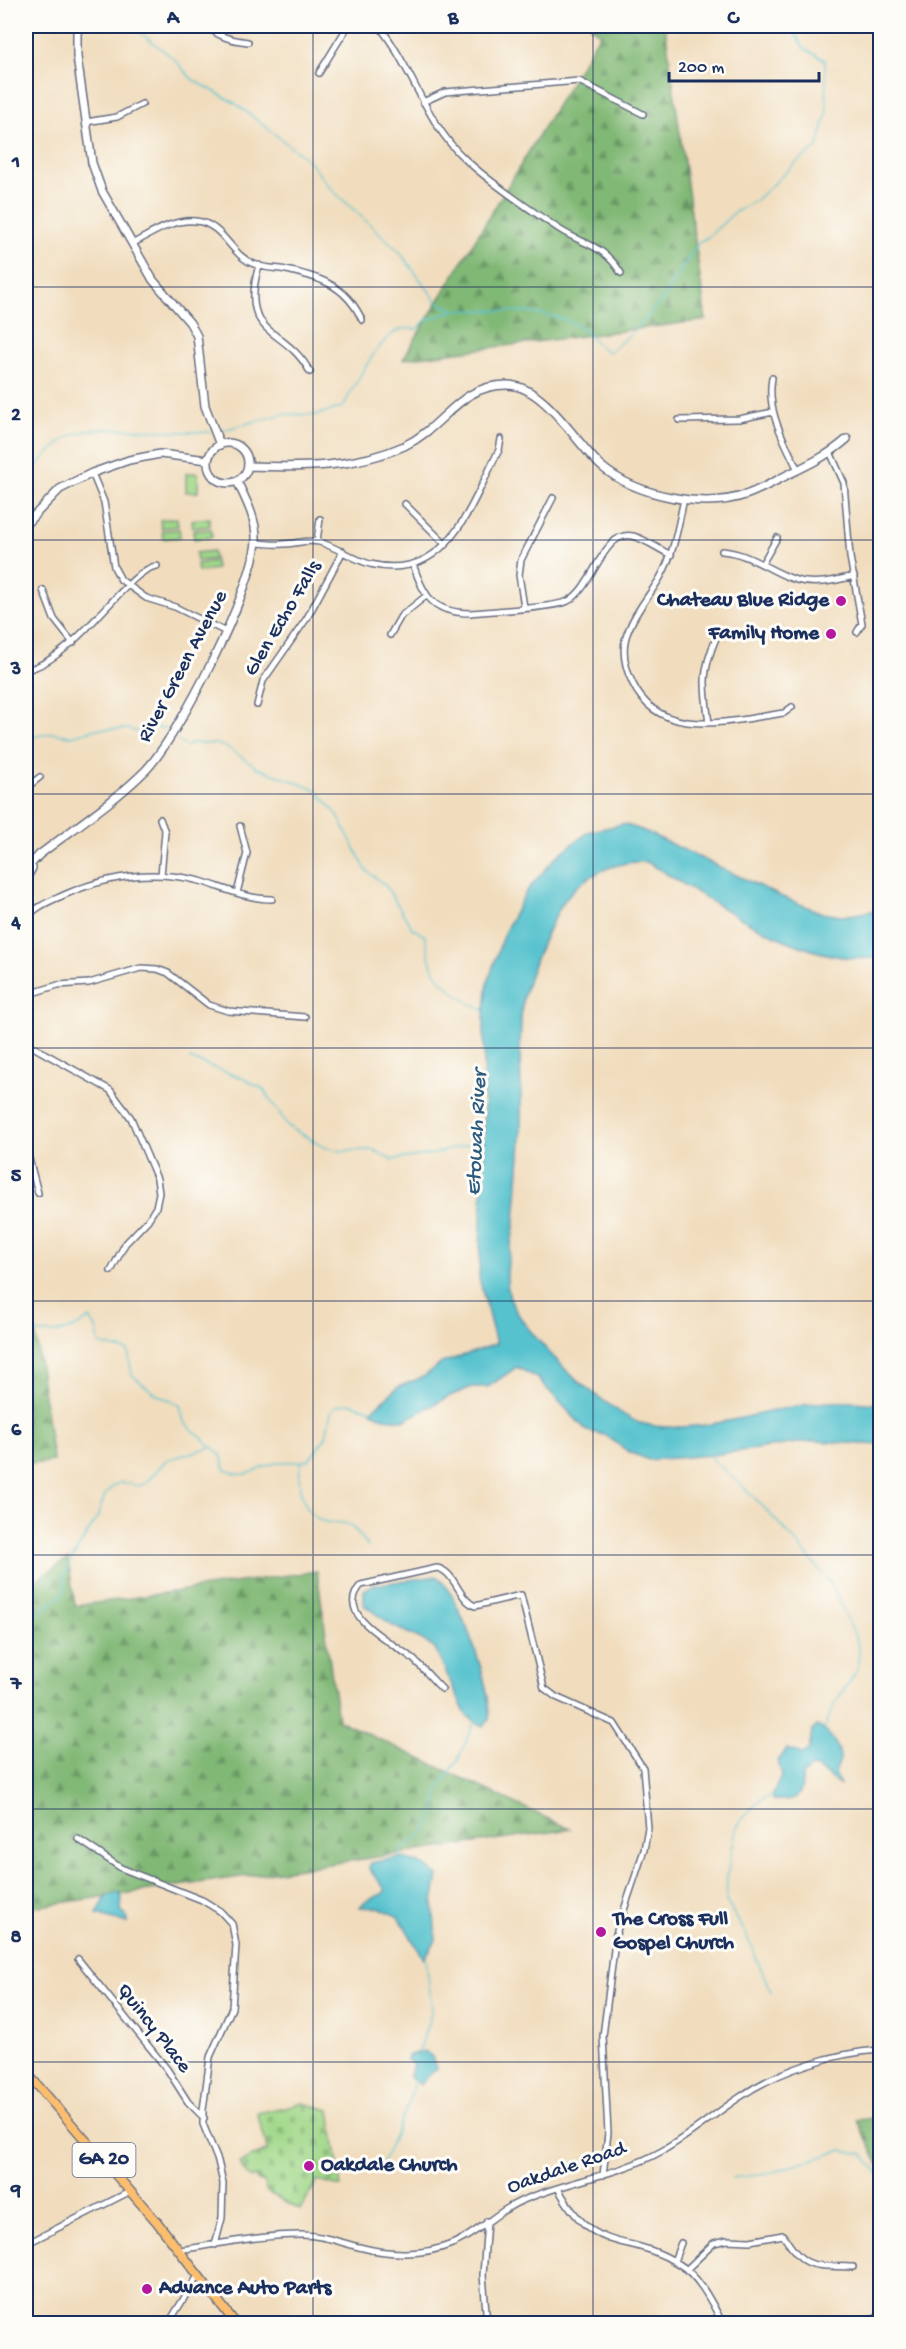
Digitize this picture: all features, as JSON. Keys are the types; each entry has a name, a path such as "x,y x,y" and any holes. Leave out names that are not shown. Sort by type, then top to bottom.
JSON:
{"main road":[{"name":"GA 20","path":"27,2077 131,2192 180,2250 235,2323"}],"street":[{"path":"80,26 77,33 76,57 92,163 102,191 153,280 190,322 197,336 205,406 220,445"},
{"path":"207,26 214,33 232,40 248,42"},
{"path":"319,73 348,26"},
{"path":"379,26 396,47 434,124 468,162 560,230 610,255 621,273"},
{"path":"423,102 445,92 579,81 643,114"},
{"path":"86,122 117,117 142,104"},
{"path":"132,244 182,220 199,221 216,228 239,253 253,264 317,278 343,291 355,303 362,320"},
{"path":"259,265 253,288 253,304 260,320 273,336 302,357 310,372"},
{"path":"772,378 769,393 773,411 798,470"},
{"path":"248,466 294,468 370,460 407,444 435,427 472,392 486,386 511,385 536,394 602,467 633,484 668,497 709,502 747,495 831,454 847,439"},
{"path":"679,420 710,422 739,419 773,411"},
{"path":"256,543 283,544 317,541 368,563 396,568 421,562 446,545 499,450 501,439"},
{"path":"220,445 237,446 246,454 248,466 237,481 225,483 214,477 208,460 214,449 220,445"},
{"path":"26,524 60,489 92,473 159,454 208,460"},
{"path":"831,454 844,483 850,557 862,624 857,632"},
{"path":"92,473 104,502 114,567 127,587 146,598 175,607 226,632"},
{"name":"River Green Avenue","path":"26,870 39,855 147,769 174,731 226,632 248,578 256,543 255,526 237,481"},
{"path":"524,607 519,575 521,560 553,498"},
{"path":"684,499 671,555 628,630 623,648 636,691 659,713 697,725 784,713 792,707"},
{"path":"405,504 446,545"},
{"path":"317,541 320,519"},
{"path":"413,564 426,596 439,607 455,613 567,602 584,590 609,544 621,537 633,536 671,555"},
{"path":"762,564 777,538"},
{"name":"Glen Echo Falls","path":"257,705 263,681 307,618 343,551"},
{"path":"722,551 739,552 794,580 823,583 854,576"},
{"path":"26,670 35,667 73,643 127,587 151,567 157,567"},
{"path":"43,590 54,619 73,643"},
{"path":"390,634 401,616 426,596"},
{"path":"709,723 703,679 705,664 716,638"},
{"path":"26,788 40,777"},
{"path":"160,819 165,832 161,875"},
{"path":"237,893 247,853 240,826"},
{"name":"River Green Avenue","path":"26,879 39,855"},
{"path":"26,920 45,903 92,882 120,877 161,875 198,881 256,899 272,899"},
{"path":"26,994 58,985 89,983 141,968 157,969 168,973 209,1005 228,1011 304,1017"},
{"path":"26,1004 30,1032 26,1038"},
{"path":"26,1043 110,1090 131,1118 157,1179 159,1193 156,1207 148,1220 125,1244 111,1271"},
{"path":"26,1148 38,1193"},
{"path":"442,1689 413,1659 371,1629 359,1616 353,1603 357,1589 369,1581 437,1568 447,1573 460,1594 475,1606 521,1595 544,1688 556,1697 614,1723 644,1768 648,1813 647,1835 616,1934 603,2036 608,2133 603,2175"},
{"path":"78,1839 121,1868 202,1900 220,1911 232,1924 236,1945 233,1999 226,2023 210,2057 204,2118 206,2133 218,2161 224,2183 222,2218 215,2245"},
{"name":"Quincy Place","path":"78,1959 166,2069 188,2102 204,2118"},
{"name":"Oakdale Road","path":"180,2250 302,2235 329,2238 376,2250 420,2253 470,2236 501,2209 649,2157 679,2141 754,2088 798,2069 851,2053 880,2050"},
{"path":"558,2188 578,2219 596,2233 674,2261 687,2269 723,2324"},
{"path":"26,2244 131,2192"},
{"path":"487,2221 483,2275 487,2324"},
{"path":"687,2269 714,2243 727,2240 750,2241 783,2235 794,2253 808,2264 853,2267"},
{"path":"674,2261 681,2243"},
{"path":"168,2324 199,2274"},
{"path":"846,2324 880,2317"}],"green space":[{"path":"590,26 665,26 706,320 403,359 600,34"},
{"path":"186,473 198,473 198,492 186,492"},
{"path":"177,518 178,526 161,528 160,520"},
{"path":"209,518 210,526 193,528 192,520"},
{"path":"179,529 180,537 163,539 162,531"},
{"path":"211,529 212,537 194,539 193,531"},
{"path":"213,551 214,559 197,561 196,553"},
{"path":"215,561 216,569 198,572 197,564"},
{"path":"26,1313 33,1316 53,1461 26,1465"},
{"path":"68,1559 75,1606 317,1571 338,1720 570,1829 26,1908 26,1587"},
{"path":"303,2103 330,2110 341,2187 317,2181 300,2210 267,2192 263,2181 257,2181 256,2176 249,2178 239,2163 268,2150 257,2113"},
{"path":"880,2117 880,2167 857,2120"}],"water":[{"name":"Etowah River","path":"623,824 642,830 780,896 822,913 843,916 880,910 880,957 852,958 821,953 790,942 728,911 647,862 628,863 609,868 591,876 575,888 550,926 529,980 522,1007 521,1138 515,1221 507,1277 512,1304 533,1334 571,1375 613,1407 640,1423 663,1427 686,1427 734,1420 806,1404 855,1402 880,1404 880,1445 812,1441 713,1455 649,1460 629,1452 605,1435 587,1431 537,1378 517,1367 488,1387 472,1387 405,1420 383,1418 371,1411 398,1387 423,1377 442,1363 496,1344 479,1278 484,1142 484,1016 488,982 504,933 526,892 556,857 588,832"},
{"path":"436,1576 445,1584 454,1600 473,1643 489,1707 489,1719 484,1727 466,1715 435,1649 421,1639 393,1626 364,1605 364,1590 374,1585"},
{"path":"817,1726 829,1735 838,1749 840,1760 835,1772 840,1785 817,1768 811,1767 802,1776 801,1790 796,1797 787,1800 773,1800 772,1795 782,1775 778,1761 787,1749 802,1754 809,1751 812,1731"},
{"path":"401,1857 424,1865 438,1876 433,1903 436,1940 424,1959 399,1917 379,1908 360,1907 364,1902 384,1893 385,1889 369,1869 370,1863"},
{"path":"116,1892 122,1896 121,1910 128,1919 127,1923 97,1914 106,1897"},
{"path":"425,2051 432,2057 436,2068 420,2085 410,2076 413,2064 407,2060 409,2055"}],"waterway":[{"path":"132,26 173,58 192,79 235,103 309,161 331,189 399,251 437,302 454,310 534,313 564,320 577,325 609,352 632,333 666,296 669,287 700,241 708,237 735,212 755,201 798,161 817,148 827,113 825,60 804,48 790,26"},
{"path":"219,431 284,414 316,415 343,407 368,362 385,340 403,329 417,329 426,320 453,311"},
{"path":"26,478 60,443 73,435 87,431 121,429 211,432"},
{"path":"26,738 53,733 71,736 97,729 128,729 142,733 152,728 165,728"},
{"path":"176,739 186,747 192,743 216,744 228,748 258,768 316,790 337,814 366,870 386,886 412,928 425,936 430,961 442,981 469,1003 483,1010"},
{"path":"190,1059 242,1078 263,1089 288,1126 324,1147 341,1151 374,1150 391,1160 433,1154 484,1140"},
{"path":"26,1330 38,1333 59,1332 72,1329 90,1318 97,1330 99,1344 128,1351 132,1375 154,1393 180,1405 184,1422 221,1455 225,1469 233,1473 246,1474 280,1462 309,1460 326,1437 331,1412 336,1406 349,1403 372,1410"},
{"path":"26,1622 61,1596 66,1588 64,1576 70,1562 97,1518 105,1495 113,1486 121,1482 138,1486 145,1484 166,1460 212,1447"},
{"path":"707,1454 755,1498 797,1543 833,1587 853,1632 859,1647 858,1669 834,1705 824,1730"},
{"path":"302,1462 300,1488 311,1513 326,1522 349,1525 368,1546"},
{"path":"399,1857 402,1850 427,1829 435,1813 438,1790 458,1760 475,1720"},
{"path":"771,1992 744,1930 726,1901 727,1877 736,1829 743,1817 763,1798 772,1796"},
{"path":"419,2052 432,2010 426,1958"},
{"path":"380,2168 409,2103 414,2080"},
{"path":"732,2178 767,2174 842,2150 863,2154 880,2175"}],"place":[{"name":"Chateau Blue Ridge","path":"841,601"},
{"name":"Family Home","path":"831,634"},
{"name":"The Cross Full Gospel Church","path":"601,1932"},
{"name":"Oakdale Church","path":"309,2166"},
{"name":"Advance Auto Parts","path":"147,2289"}]}
